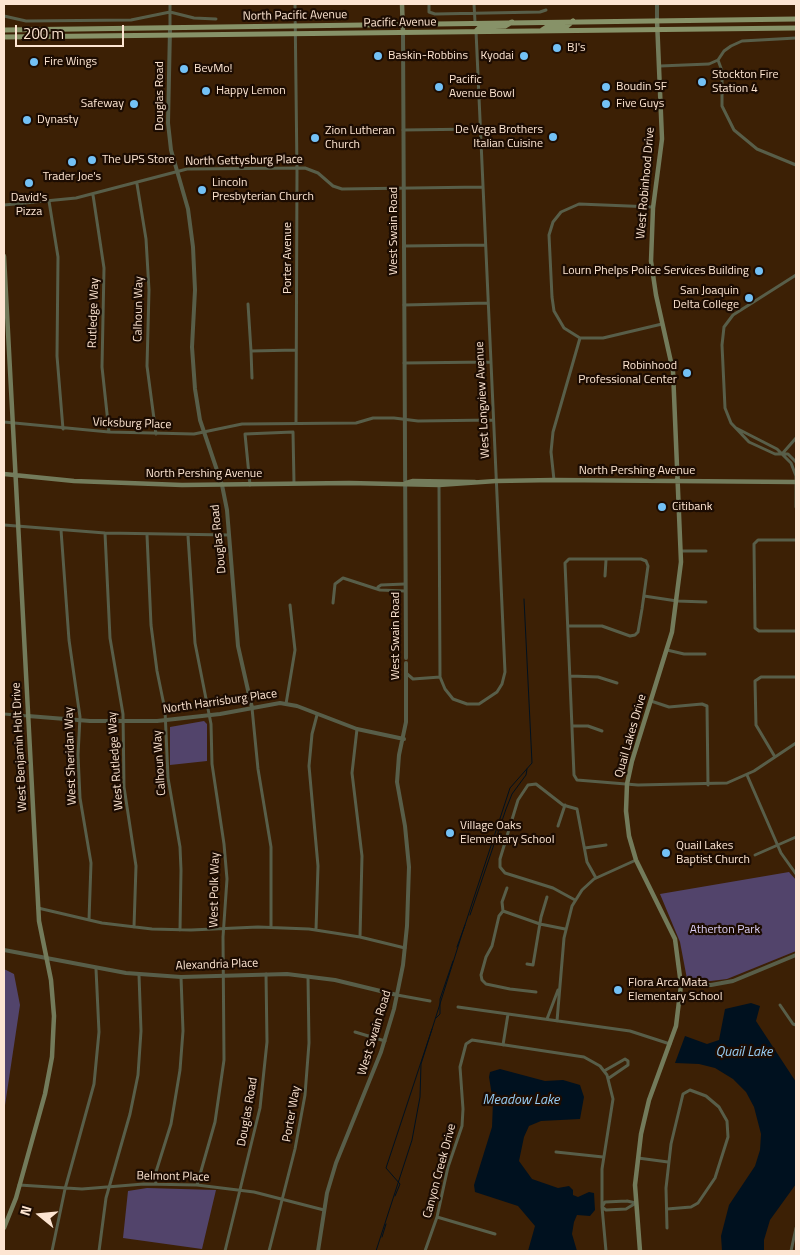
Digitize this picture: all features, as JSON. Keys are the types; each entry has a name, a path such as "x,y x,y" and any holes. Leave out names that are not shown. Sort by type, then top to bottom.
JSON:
{"main road":[{"name":"West Swain Road","path":"402,4 403,33"},
{"name":"North Pacific Avenue","path":"4,30 796,19"},
{"name":"West Robinhood Drive","path":"657,20 662,139 654,207 651,261 673,371 678,481"},
{"path":"542,30 548,26 567,26 573,21"},
{"path":"450,31 455,28 470,27 475,22"},
{"path":"476,31 480,27 505,26 512,22"},
{"name":"Pacific Avenue","path":"4,37 796,28"},
{"name":"West Benjamin Holt Drive","path":"4,256 38,908 53,996 52,1056 45,1094 19,1185 4,1228"},
{"name":"North Pershing Avenue","path":"4,474 127,484 250,485 405,483 413,481 465,480 478,482"},
{"name":"North Pershing Avenue","path":"405,483 413,486 439,486 496,481 554,480 796,482"},
{"name":"Quail Lakes Drive","path":"640,1251 636,1203 637,1158 648,1100 670,1044 679,1012 681,985 679,956 670,926 636,860 627,823 627,784 632,761 667,650 678,602 681,551 678,481"}],"street":[{"name":"Douglas Road","path":"170,4 168,123 171,150 188,209 192,240 195,290 193,360 198,408 204,434 222,485 230,535 238,646 252,708 258,770 271,847 272,927"},
{"name":"Porter Avenue","path":"295,4 296,423"},
{"path":"429,4 429,12 432,14 540,12 546,10"},
{"path":"474,4 475,22"},
{"name":"West Robinhood Drive","path":"657,4 657,20"},
{"path":"4,16 26,21 131,20 170,12 194,18 216,19"},
{"name":"West Longview Avenue","path":"440,677 445,689 453,699 471,704 481,703 491,698 500,689 503,680 476,31"},
{"name":"West Swain Road","path":"318,1251 324,1210 338,1156 368,1088 385,1041 397,995 405,948 409,898 406,826 397,782 399,755 404,739 406,722 403,33"},
{"path":"660,66 709,64 718,60 724,52 742,41 796,38"},
{"path":"718,60 722,71 722,106 734,130 757,149 796,165"},
{"path":"404,130 479,129"},
{"name":"North Gettysburg Place","path":"4,205 93,195 137,184 177,171 296,167 311,170 333,186 342,189 482,187"},
{"name":"Calhoun Way","path":"137,184 146,239 149,290 147,366 156,434"},
{"name":"Rutledge Way","path":"93,195 104,268 102,367 109,432"},
{"path":"49,201 58,264 57,356 63,429"},
{"path":"654,207 579,204 565,210 553,222 549,235 553,306 564,328 580,338 603,338 663,324"},
{"path":"404,246 485,245"},
{"path":"796,275 736,313 724,326 722,345 725,408 729,420 735,428 777,449 791,463 796,475 796,507"},
{"path":"404,304 488,303"},
{"path":"248,304 252,378"},
{"path":"554,480 551,452 553,432 580,338"},
{"path":"251,351 296,350"},
{"path":"404,363 490,362"},
{"name":"Vicksburg Place","path":"4,422 109,432 204,434 238,424 356,422 373,418 493,420"},
{"path":"250,485 244,434 293,432 294,484"},
{"path":"782,454 796,438"},
{"path":"782,454 788,454 796,462"},
{"path":"406,672 413,679 440,677 439,486"},
{"path":"4,525 105,534 230,535"},
{"name":"West Sheridan Way","path":"61,530 69,640 80,721 78,775 91,872 89,920"},
{"name":"West Rutledge Way","path":"105,534 110,638 124,722 124,787 136,866 134,927"},
{"name":"Calhoun Way","path":"147,535 151,625 166,720 168,778 181,870 180,930"},
{"name":"West Polk Way","path":"188,536 195,643 209,716 213,772 226,862 223,975 225,1040 221,1084 213,1130 197,1185"},
{"path":"796,540 758,540 754,544 755,628 759,631 796,630"},
{"path":"681,551 706,551"},
{"path":"568,626 597,625 635,635 638,632 644,596 648,566 646,561 641,559 569,559 566,561 568,626 576,779 627,784 708,785 732,782 747,775 796,743"},
{"path":"606,560 606,576"},
{"path":"333,603 336,584 340,578 378,587 380,590 405,591"},
{"path":"378,587 381,585 405,584"},
{"path":"644,596 678,602 706,602"},
{"path":"286,704 295,650 290,605"},
{"path":"667,650 684,654 705,654"},
{"path":"571,676 598,678 617,683"},
{"path":"775,757 756,728 754,681 761,677 796,677"},
{"path":"651,701 669,706 702,704 707,706 708,785"},
{"name":"North Harrisburg Place","path":"4,714 80,721 124,722 209,716 286,704 356,729 404,739"},
{"path":"316,930 318,866 309,766 312,734 317,715"},
{"path":"573,726 588,726 602,731"},
{"path":"356,729 352,773 362,856 360,937"},
{"path":"747,775 777,845 796,874"},
{"path":"575,900 553,888 502,871 500,863 518,800 528,785 536,784 565,806 577,809 587,862 596,878"},
{"path":"558,826 565,806"},
{"path":"755,854 796,837"},
{"path":"584,848 606,845"},
{"path":"557,1020 558,990 568,914 575,900 596,878 636,860"},
{"path":"507,888 502,902 503,912 498,920 495,939 486,957 481,978 490,985 536,992"},
{"path":"527,964 533,965 547,897"},
{"path":"38,908 89,920 134,927 180,930 272,927 316,930 360,937 405,948"},
{"path":"503,912 540,924 565,929"},
{"name":"Alexandria Place","path":"4,950 96,969 139,974 181,977 266,974 308,976 350,983 430,1002"},
{"path":"681,985 711,985 733,981 796,956"},
{"path":"52,1251 65,1189 86,1117 96,1068 99,1013 96,969"},
{"path":"99,1251 108,1187 130,1114 138,1075 141,1031 139,974"},
{"name":"Douglas Road","path":"225,1251 256,1132 265,1076 268,1017 266,974"},
{"name":"Porter Way","path":"268,1251 295,1149 304,1095 309,1043 308,976"},
{"path":"156,1184 155,1175 171,1124 180,1070 183,1031 181,977"},
{"path":"547,1019 553,997 558,990"},
{"path":"780,1004 793,1024 796,1025"},
{"path":"458,1007 630,1031 670,1044"},
{"path":"503,1045 508,1014"},
{"path":"356,1032 385,1041"},
{"name":"Canyon Creek Drive","path":"425,1251 437,1217 448,1167 463,1121 459,1075 466,1044 472,1040 584,1057 604,1071 608,1078 613,1099 604,1157 602,1207 606,1251"},
{"path":"604,1071 625,1059 628,1061 628,1065 608,1078"},
{"path":"667,1208 696,1205 715,1178 727,1141 728,1128 724,1114 712,1100 690,1090 684,1092 668,1162 667,1208 667,1228"},
{"path":"556,1152 604,1157"},
{"path":"637,1158 668,1162"},
{"name":"Belmont Place","path":"19,1185 65,1189 156,1184 197,1185 240,1190 281,1198 324,1210"},
{"path":"627,1200 636,1203 626,1209 606,1210 602,1207 605,1202 627,1200"},
{"path":"437,1217 495,1234"},
{"path":"796,1228 791,1250 796,1249"}],"green space":[{"path":"204,721 207,724 207,761 170,765 170,727"},
{"name":"Atherton Park","path":"789,872 796,880 796,951 727,979 690,981 687,979 680,942 660,894"},
{"path":"4,969 14,974 20,1005 4,1112"},
{"path":"147,1188 216,1190 202,1249 123,1238 128,1191"}],"water":[{"name":"Quail Lake","path":"751,1003 760,1006 756,1021 796,1082 796,1184 770,1220 764,1240 764,1251 722,1251 721,1236 729,1205 755,1166 760,1150 761,1134 754,1107 746,1092 733,1079 715,1068 699,1064 675,1063 685,1036 707,1044 719,1040 725,1009"},
{"name":"Meadow Lake","path":"500,1069 545,1081 563,1080 580,1085 584,1097 580,1119 541,1121 529,1126 524,1137 519,1161 532,1179 558,1188 569,1186 573,1190 573,1195 578,1197 589,1192 594,1193 595,1210 590,1216 577,1215 574,1222 572,1234 577,1251 528,1251 535,1226 518,1206 475,1192 474,1185 492,1127 493,1102 490,1072"}],"waterway":[{"path":"376,1251 412,1140 420,1097 421,1064 462,934 510,788 532,763 524,599"},
{"path":"470,915 506,809 512,794 526,775 527,769"},
{"path":"457,947 465,925"},
{"path":"436,1018 440,1014 440,999 453,961"},
{"path":"395,1196 400,1184 386,1168 432,1029"},
{"path":"382,1237 386,1224"}],"place":[{"name":"BJ's","path":"557,48"},
{"name":"Baskin-Robbins","path":"378,56"},
{"name":"Kyodai","path":"524,56"},
{"name":"Fire Wings","path":"34,62"},
{"name":"BevMo!","path":"184,69"},
{"name":"Stockton Fire Station 4","path":"702,82"},
{"name":"Pacific Avenue Bowl","path":"439,87"},
{"name":"Boudin SF","path":"606,87"},
{"name":"Happy Lemon","path":"206,91"},
{"name":"Safeway","path":"134,104"},
{"name":"Five Guys","path":"606,104"},
{"name":"Dynasty","path":"27,120"},
{"name":"De Vega Brothers Italian Cuisine","path":"553,137"},
{"name":"Zion Lutheran Church","path":"315,138"},
{"name":"The UPS Store","path":"92,160"},
{"name":"Trader Joe's","path":"72,162"},
{"name":"David's Pizza","path":"29,183"},
{"name":"Lincoln Presbyterian Church","path":"202,190"},
{"name":"Lourn Phelps Police Services Building","path":"759,271"},
{"name":"San Joaquin Delta College","path":"749,298"},
{"name":"Robinhood Professional Center","path":"687,373"},
{"name":"Citibank","path":"662,507"},
{"name":"Village Oaks Elementary School","path":"450,833"},
{"name":"Quail Lakes Baptist Church","path":"666,853"},
{"name":"Flora Arca Mata Elementary School","path":"618,990"}]}
